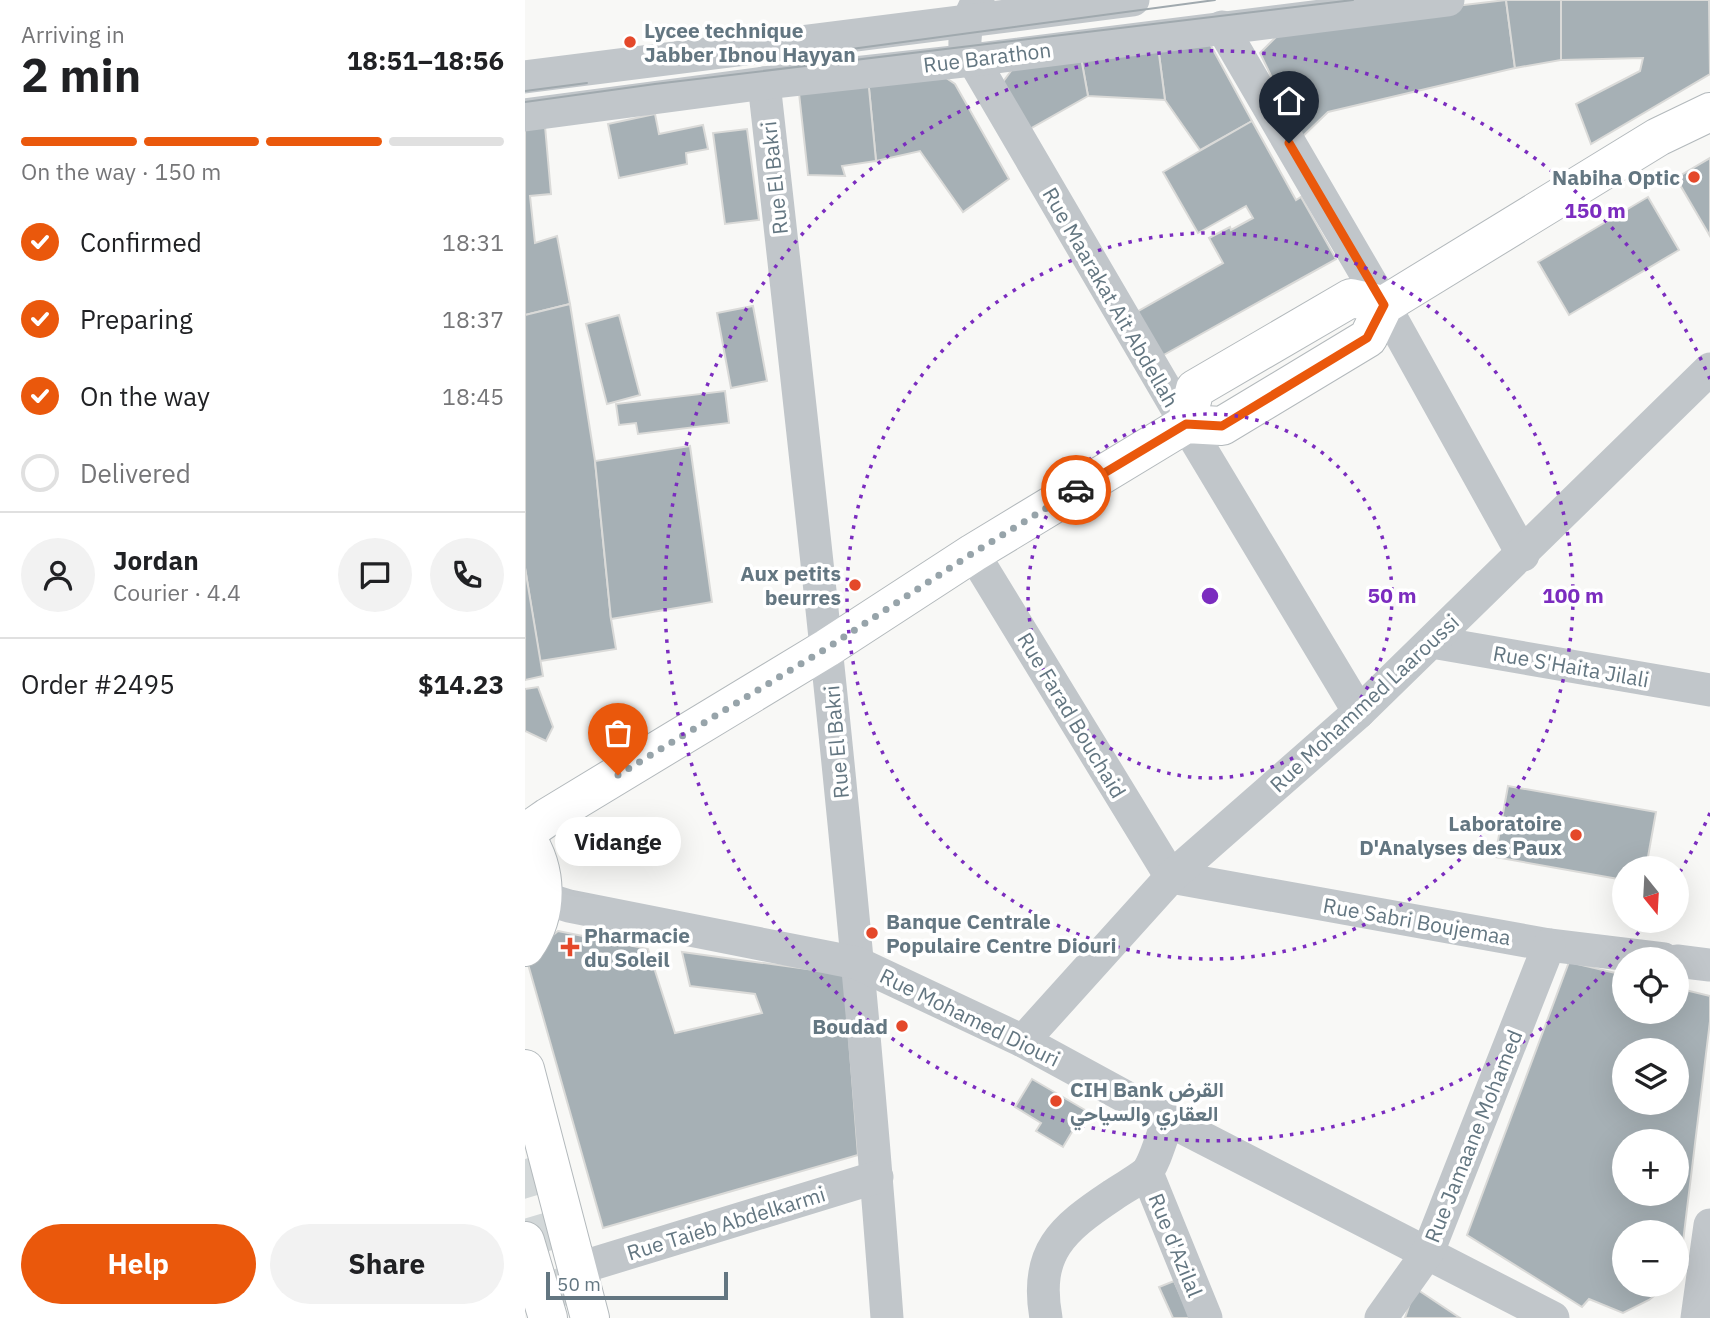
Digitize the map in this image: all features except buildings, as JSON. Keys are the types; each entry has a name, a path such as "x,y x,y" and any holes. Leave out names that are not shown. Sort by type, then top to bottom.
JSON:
{"main road":[{"path":"525,947 537,926 543,898 539,864 525,834 548,817 827,648 973,553 1186,424 1195,389 1350,298 1384,305 1658,137 1710,112"},
{"path":"525,1069 590,1318"},
{"path":"525,1241 548,1318"}],"street":[{"path":"525,77 973,10 1133,0"},
{"name":"Rue Barathon","path":"525,115 764,83 972,60 1448,0"},
{"name":"Rue Maarakat Ait Abdellah","path":"973,10 964,34 965,46 972,60 1359,712"},
{"path":"1222,27 1384,305 1523,555"},
{"name":"Rue El Bakri","path":"764,83 827,648 877,1177 887,1318"},
{"name":"Rue Mohammed Laaroussi","path":"1023,1041 1171,877 1359,712 1523,555 1710,369"},
{"name":"Rue Farad Bouchaid","path":"973,553 1171,877"},
{"name":"Rue S'Haita Jilali","path":"1432,642 1710,690"},
{"name":"Rue Sabri Boujemaa","path":"1171,877 1549,945 1612,953"},
{"name":"Rue Mohamed Diouri","path":"543,898 569,906 857,963 1023,1041 1168,1120 1553,1318"},
{"name":"Rue Jamaane Mohamed","path":"1381,1318 1428,1252 1549,945"},
{"path":"1689,962 1710,965"},
{"path":"1047,1318 1043,1284 1045,1266 1051,1251 1080,1216 1147,1173 1168,1120"},
{"name":"Rue d'Azilal","path":"1147,1173 1206,1318"},
{"name":"Rue Taieb Abdelkarmi","path":"576,1269 877,1177"},
{"path":"1697,1318 1710,1225"}],"tunnel":[{"path":"525,1159 570,1309"}],"tram line":[{"path":"792,57 1215,0"},
{"path":"525,102 1353,0"},
{"path":"525,91 587,83"}],"way so far":[{"path":"618,775 827,648 1076,490"}],"place":[{"name":"Lycee technique Jabber Ibnou Hayyan","path":"630,42"},
{"name":"Nabiha Optic","path":"1694,177"},
{"name":"Aux petits beurres","path":"855,585"},
{"name":"Vidange","path":"618,775"},
{"name":"Laboratoire D'Analyses des Paux","path":"1576,835"},
{"name":"Banque Centrale Populaire Centre Diouri","path":"872,933"},
{"name":"Pharmacie du Soleil","path":"570,947"},
{"name":"Boudad","path":"902,1026"},
{"name":"CIH Bank القرض العقاري والسياحي","path":"1056,1101"}],"route":[{"path":"1076,490 1186,424 1222,426 1367,338 1384,305 1289,143"}]}
